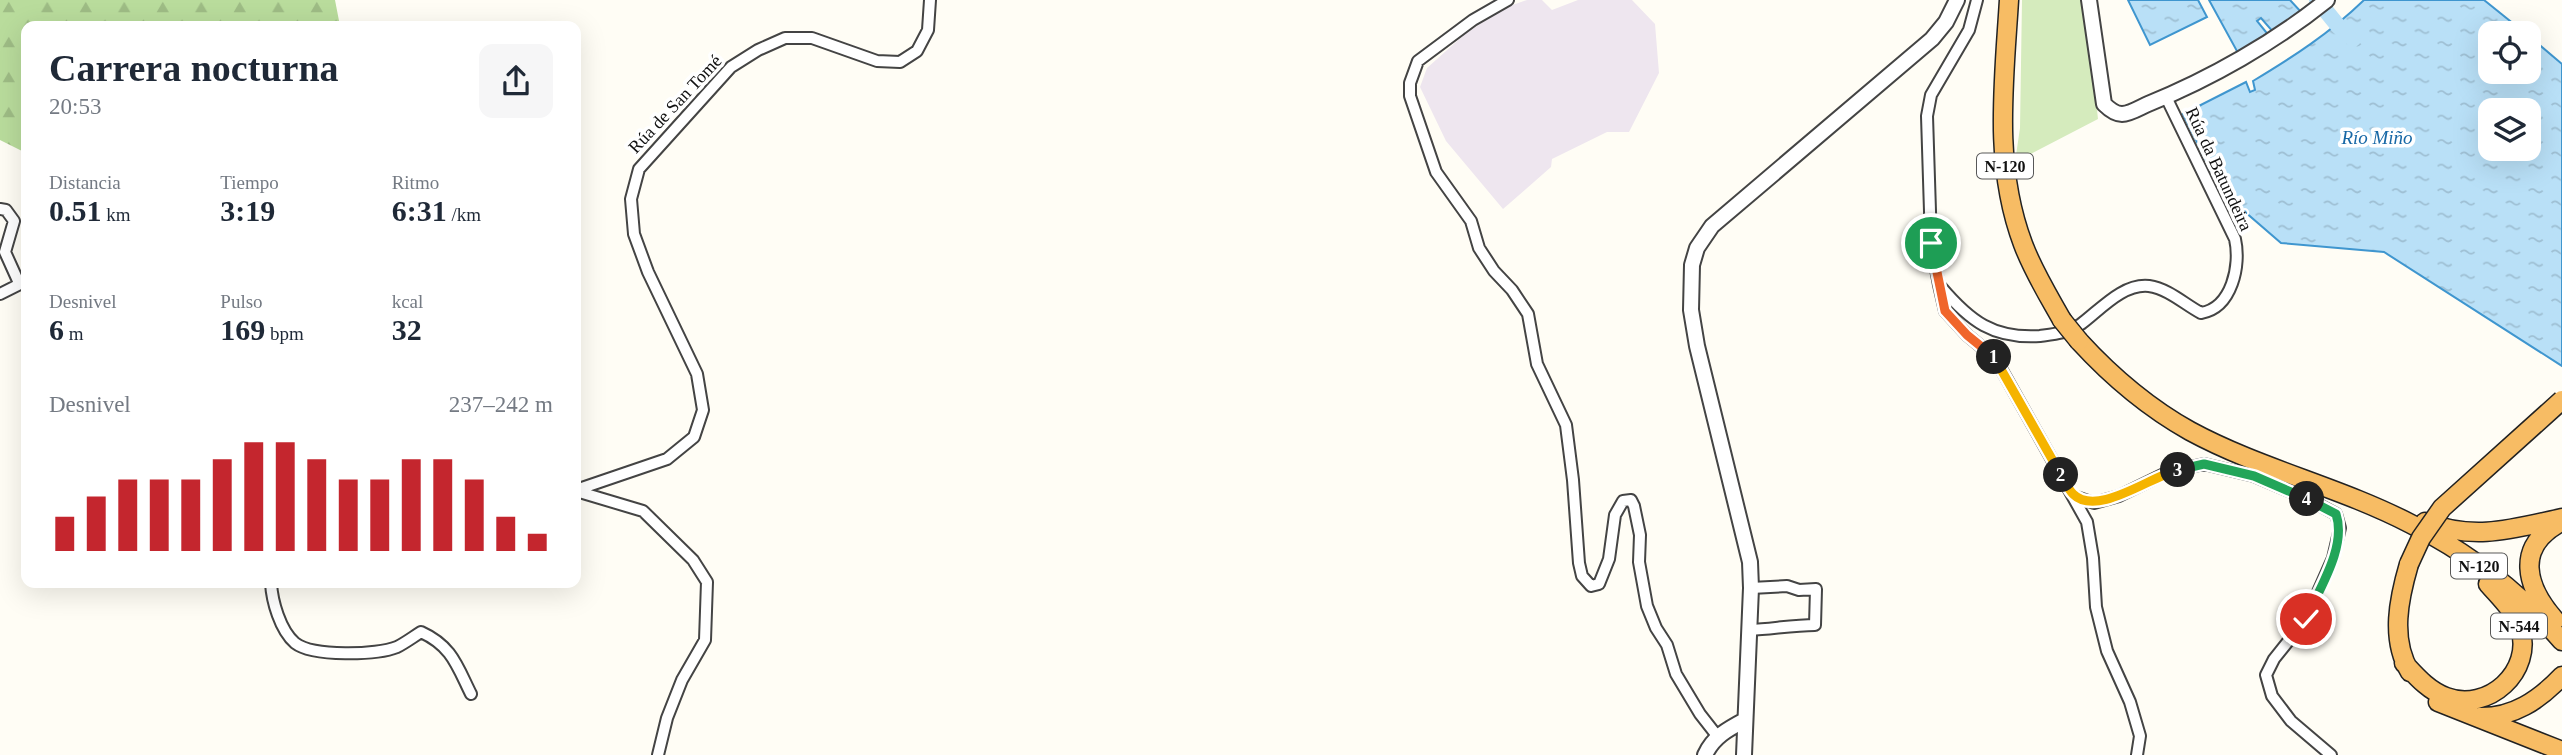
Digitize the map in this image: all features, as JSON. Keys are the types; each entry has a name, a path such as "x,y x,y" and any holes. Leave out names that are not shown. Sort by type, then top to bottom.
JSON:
{"highway":[{"name":"N-120","path":"2009,0 2002,98 2007,180 2023,244 2062,320 2079,341 2108,373 2135,396 2200,435 2410,523 2473,561 2522,601 2562,641"},
{"path":"2562,400 2442,508 2426,530 2409,564 2399,605 2398,629 2404,663 2419,688 2431,698 2442,705 2562,751"},
{"name":"N-544","path":"2276,467 2322,478 2362,492 2446,530 2481,534 2562,520"},
{"name":"N-544","path":"2381,510 2460,562 2488,584 2508,607 2520,627 2523,647 2517,668 2507,683 2490,695 2468,701 2448,698 2433,691 2404,663"},
{"name":"N-544","path":"2562,520 2536,544 2530,557 2529,570 2536,595 2562,628"},
{"path":"2469,715 2494,716 2525,708 2562,676"}],"street":[{"name":"Rúa de San Tomé","path":"581,488 667,459 694,437 703,410 697,374 648,272 634,234 631,199 639,169 732,67 758,50 785,38 812,38 877,61 900,62 917,51 928,30 930,0"},
{"path":"1508,0 1473,20 1418,61 1410,83 1413,110 1436,172 1471,221 1479,248 1528,314 1537,365 1566,425 1579,563 1583,576 1591,586 1600,584 1609,559 1617,508 1623,500 1631,500 1640,535 1639,562 1647,606 1667,645 1676,674 1700,714 1718,737"},
{"path":"1744,755 1751,588 1747,543 1697,346 1691,310 1690,281 1697,248 1712,226 1932,39 1946,22 1957,0"},
{"name":"Rúa da Batundeira","path":"1978,0 1969,30 1931,95 1927,116 1931,243 1939,285 1963,313 1990,330 2022,337 2059,334 2069,331 2113,298 2130,289 2148,286 2171,293 2201,313 2211,311 2221,304 2235,273 2235,239 2166,97"},
{"path":"2089,0 2104,104 2110,110 2123,114 2166,97 2262,46 2327,0"},
{"path":"0,209 6,210 14,221 5,252 21,280"},
{"path":"0,294 21,283"},
{"path":"1939,285 1945,311 1967,335 1995,358 2087,522 2093,558 2096,607 2107,651 2130,702 2140,736 2137,755"},
{"path":"2074,496 2094,503 2119,496 2168,472 2204,464 2254,476 2336,514 2340,528 2333,558 2306,619 2274,659 2266,675 2272,696 2291,721 2332,755"},
{"path":"581,491 643,510 693,561 707,582 705,640 682,680 667,718 658,755"},
{"path":"1750,630 1815,625 1816,589 1799,590 1787,586 1751,588"},
{"path":"271,588 271,598 284,627 295,643 317,652 369,652 396,647 421,632 438,640 452,656 471,695"},
{"path":"1705,755 1718,737 1745,720"}],"shaded area":[{"path":"1527,0 1542,0 1552,10 1578,0 1632,0 1655,24 1659,73 1629,132 1607,132 1552,159 1551,167 1503,209 1446,141 1420,87 1427,68 1465,34 1504,8"}],"green space":[{"path":"0,0 335,0 339,21 21,21 21,150 0,140"},
{"path":"2022,0 2085,0 2098,119 2015,162 2020,128"}],"water":[{"path":"2128,0 2198,0 2207,17 2150,45"},
{"path":"2209,0 2290,0 2303,14 2274,33 2261,18 2257,21 2270,37 2238,53"},
{"name":"Río Miño","path":"2364,0 2484,0 2510,21 2478,21 2478,84 2541,84 2541,46 2562,64 2562,366 2384,252 2281,243 2222,192 2183,114 2246,82 2250,92 2255,90 2253,81 2311,44"}],"waterway":[{"name":"Río Miño","path":"2317,0 2339,27 2353,39"}],"route":[{"path":"1931,243 1945,311 1967,335 1995,358 2074,496 2094,503 2119,496 2168,472 2204,464 2254,476 2336,514 2340,528 2333,558 2306,619"}]}
